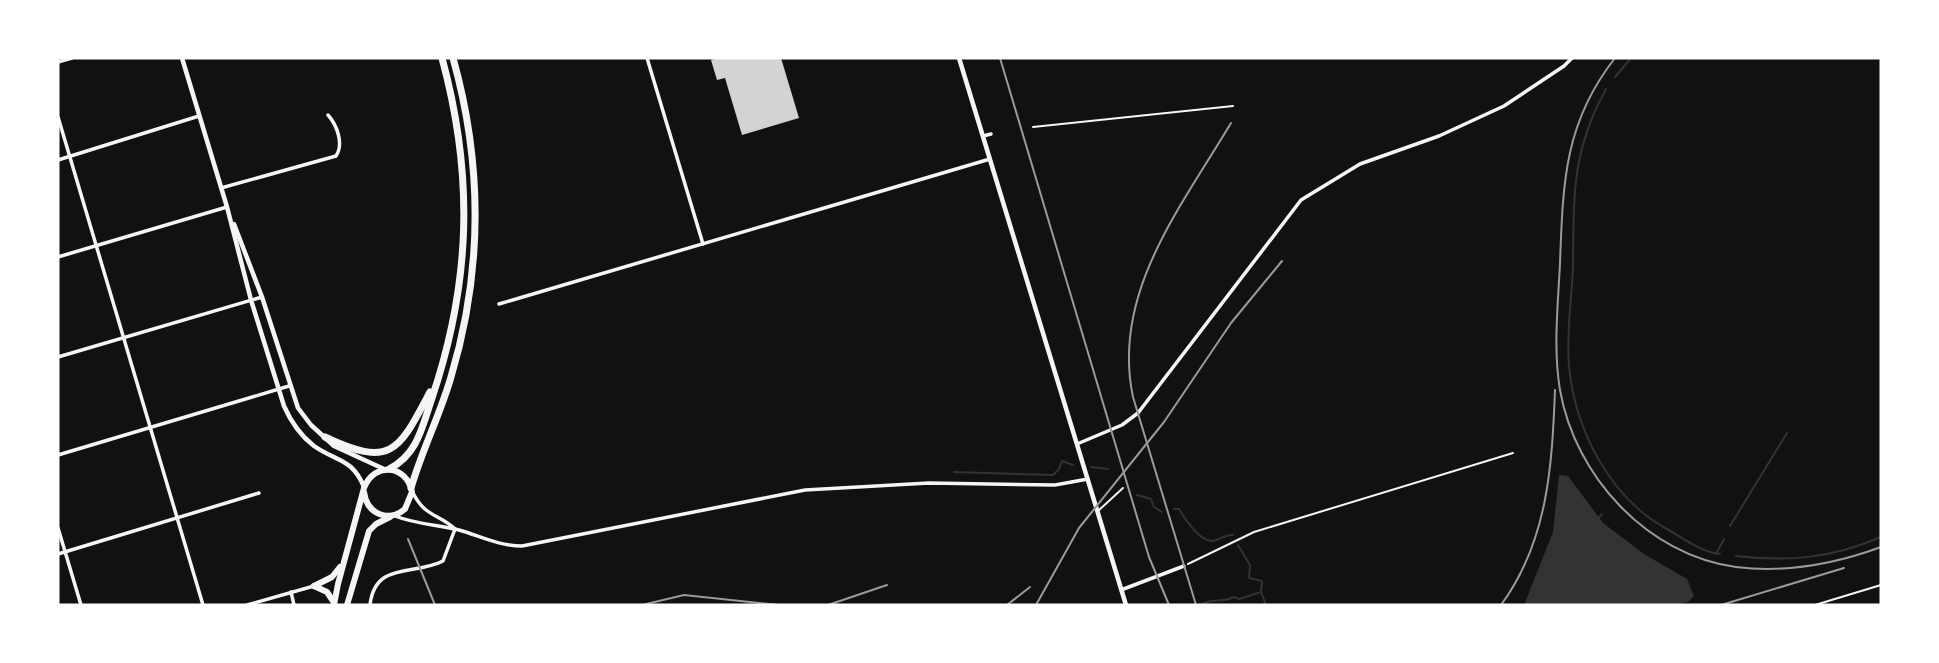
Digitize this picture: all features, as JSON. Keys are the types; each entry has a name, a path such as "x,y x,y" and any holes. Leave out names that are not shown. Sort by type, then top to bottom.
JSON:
{"highway":[{"path":"334,605 343,562 364,490 373,474 405,460 411,453 439,376 458,303 466,218 459,135 442,58"},
{"path":"347,605 369,531 376,524 405,509 463,335 473,280 476,236 471,142 453,58"},
{"path":"325,437 367,453 390,451 404,439 439,376"},
{"path":"386,469 401,472 412,490"},
{"path":"364,490 365,499 372,510 377,514 393,516"},
{"path":"314,586 332,577 343,562"},
{"path":"314,586 328,592 334,605"}],"street":[{"path":"58,62 72,58"},
{"path":"182,58 227,207 251,300 288,415 315,446 352,467 359,474 364,490"},
{"path":"647,58 703,244"},
{"path":"960,58 1126,605"},
{"path":"1077,444 1122,425 1138,413 1301,200 1360,164 1439,136 1504,106 1572,58"},
{"path":"221,188 336,156 340,146 335,124 328,115"},
{"path":"58,160 199,116"},
{"path":"58,117 204,605"},
{"path":"983,136 991,134"},
{"path":"499,304 990,159"},
{"path":"58,257 227,207"},
{"path":"227,207 262,297 289,386 302,415 349,455 386,469"},
{"path":"58,357 262,297"},
{"path":"58,455 289,386"},
{"path":"393,516 455,529 503,544 529,546 806,490 929,483 1055,485 1087,479"},
{"path":"412,490 425,512 447,522 455,529"},
{"path":"58,554 259,493"},
{"path":"58,528 81,605"},
{"path":"370,605 374,588 383,578 443,561 455,529"},
{"path":"1121,590 1184,566"},
{"path":"247,605 314,586"},
{"path":"291,592 294,605"}],"lane":[{"path":"1033,127 1233,106"},
{"path":"1097,511 1123,488"},
{"path":"1815,605 1881,585"}],"path":[{"path":"1184,566 1254,532 1513,453"}],"shaded area":[{"path":"1559,475 1568,476 1603,523 1644,554 1687,579 1694,596 1688,602 1676,605 1524,605 1553,532"}],"building":[{"path":"781,58 799,118 742,135 725,78 717,80 711,60"}],"waterway":[{"path":"1615,77 1631,58"},
{"path":"1606,89 1586,133 1577,175 1568,341 1573,390 1579,414 1599,460 1628,499 1647,516 1686,540 1706,551 1720,554"},
{"path":"1730,526 1787,433"},
{"path":"954,472 1053,475 1062,461 1073,465"},
{"path":"1091,467 1108,469"},
{"path":"1137,495 1151,499 1154,507 1162,512"},
{"path":"1174,509 1179,509 1193,528 1207,540 1214,541 1233,535"},
{"path":"1599,517 1602,514"},
{"path":"1736,556 1774,559 1810,557 1845,550 1881,537"},
{"path":"1716,554 1724,539"},
{"path":"1238,545 1250,565 1249,578 1262,581 1261,592 1266,605"},
{"path":"1200,605 1234,597 1239,599 1261,592"}],"railway":[{"path":"1000,58 1149,557 1169,605"},
{"path":"1615,58 1585,106 1576,130 1565,180 1557,359 1560,390 1568,422 1581,452 1599,481 1620,506 1645,528 1673,546 1704,559 1754,569 1791,568 1846,558 1881,547"},
{"path":"1196,605 1133,397 1129,359 1132,323 1141,287 1155,253 1172,219 1231,123"},
{"path":"1036,605 1079,528 1164,422 1231,323 1282,261"},
{"path":"1501,605 1517,581 1538,529 1549,475 1555,390"},
{"path":"408,539 435,605"},
{"path":"1721,605 1844,568"},
{"path":"828,605 887,585"},
{"path":"1007,605 1030,587"},
{"path":"642,605 684,595 779,605"}]}
